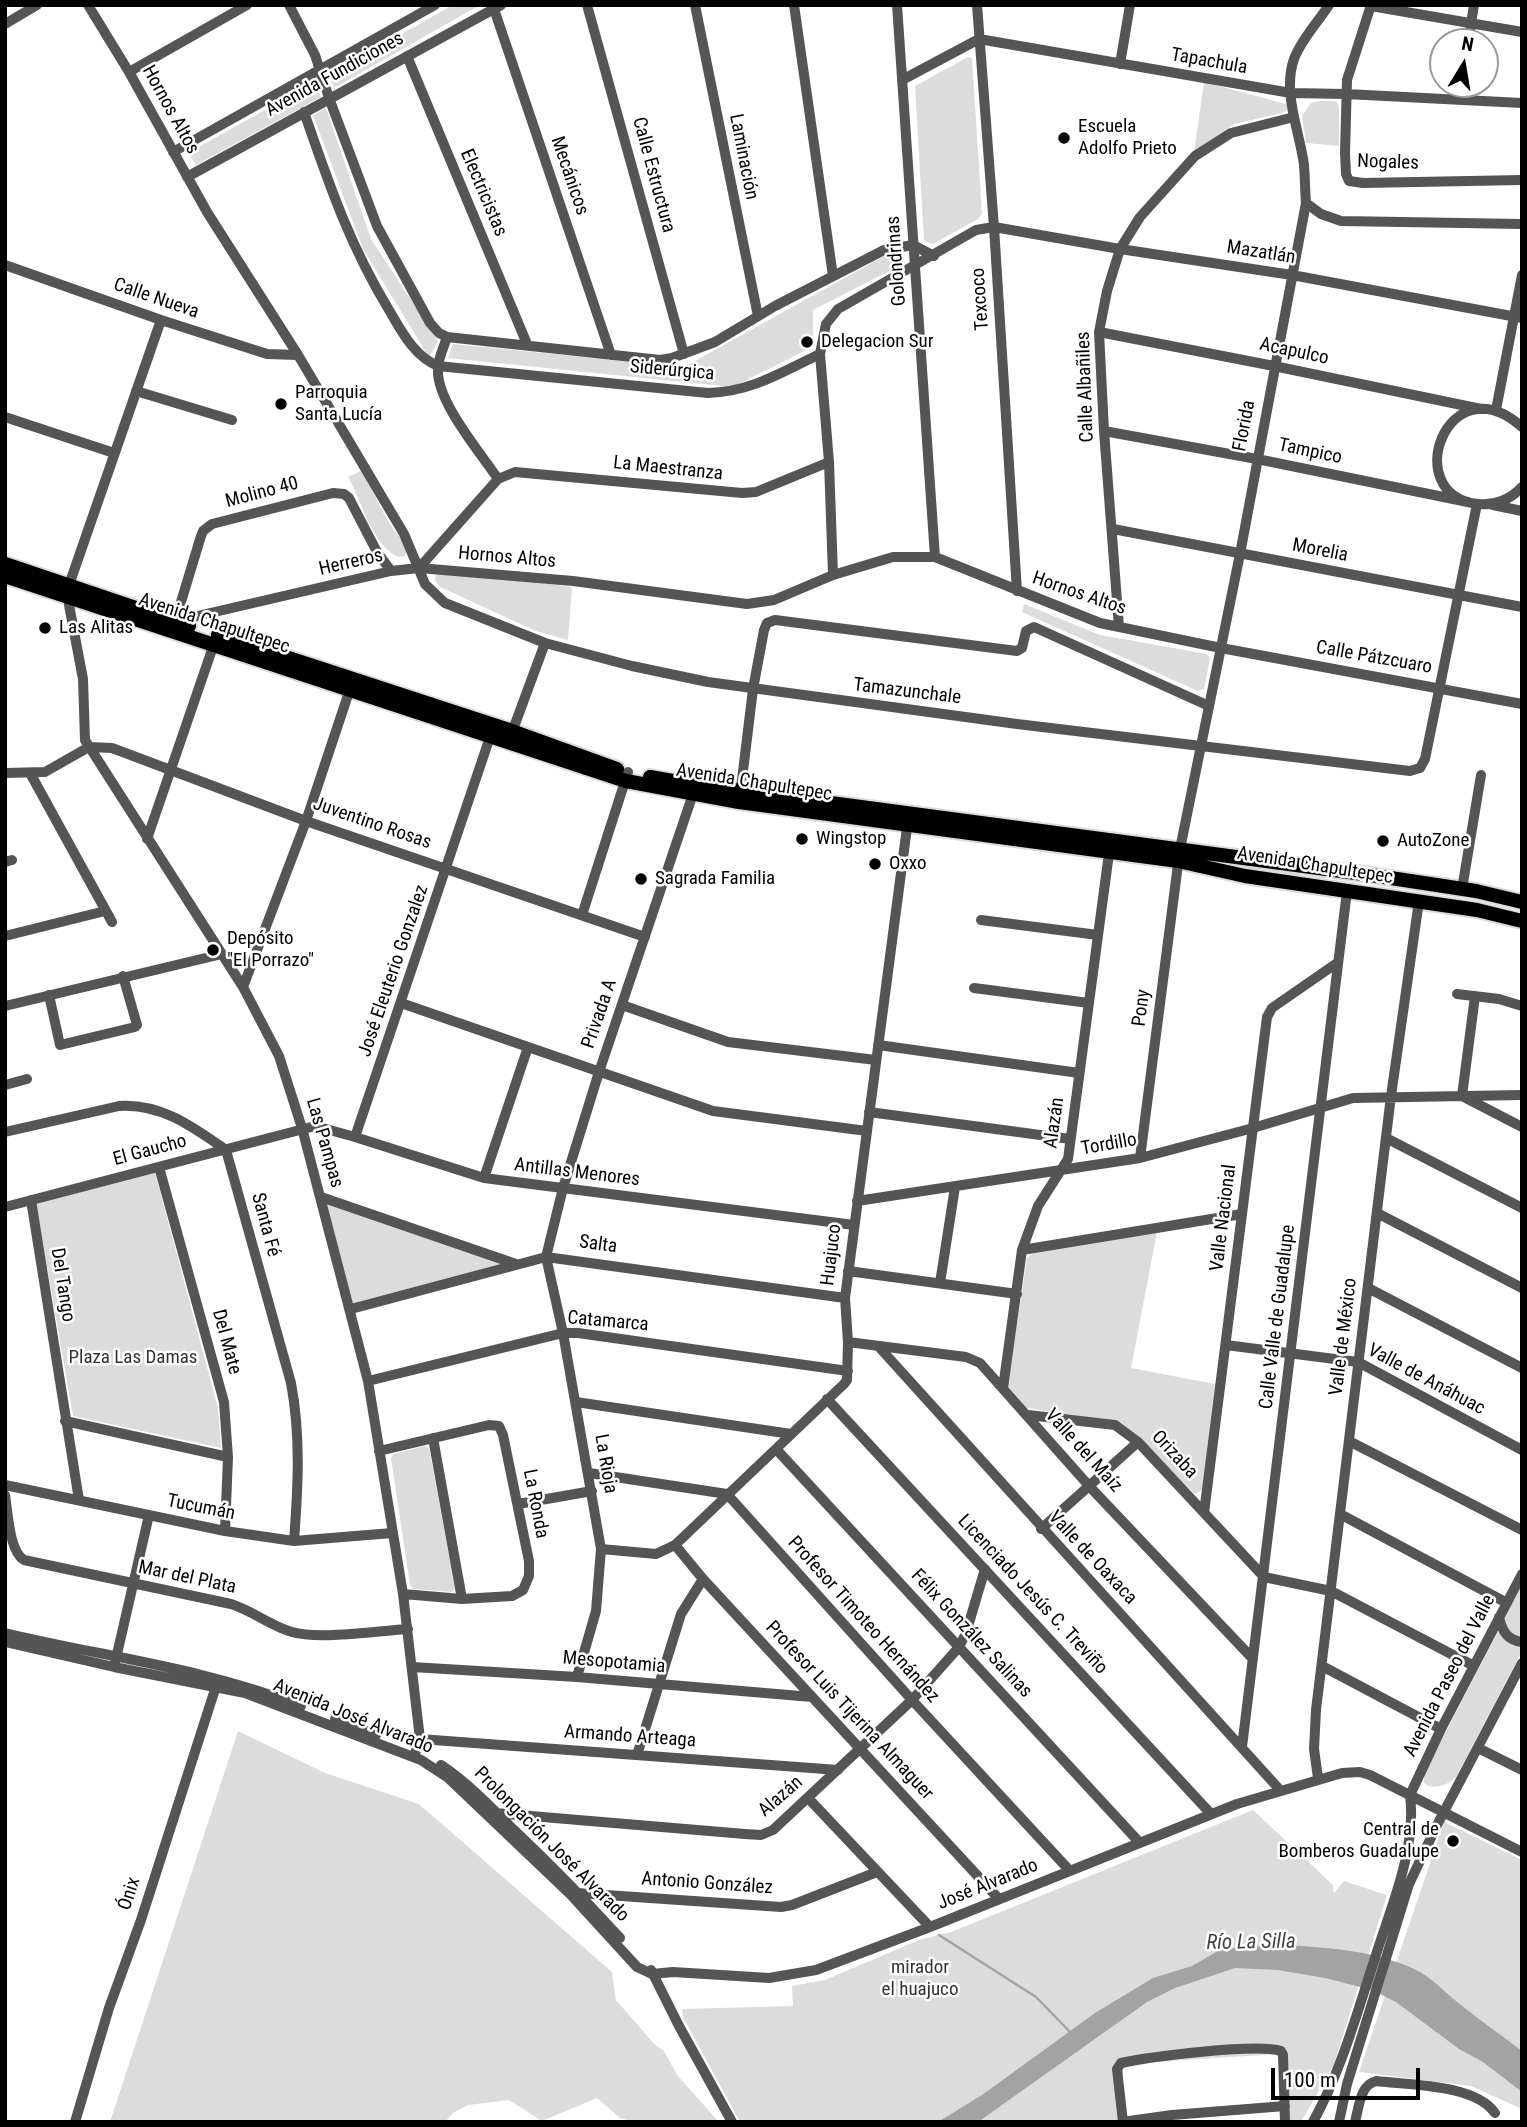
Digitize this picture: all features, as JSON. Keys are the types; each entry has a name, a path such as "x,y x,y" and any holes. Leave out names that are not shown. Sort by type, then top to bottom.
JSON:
{"main road":[{"path":"5,564 69,590"},
{"name":"Avenida Chapultepec","path":"5,576 69,590 627,777 695,790 908,819 1469,890 1522,902"},
{"name":"Avenida Chapultepec","path":"1179,855 1245,876 1419,901 1522,921"},
{"path":"1419,901 1452,899 1469,890 1477,911"}],"street":[{"path":"5,24 37,5"},
{"name":"Hornos Altos","path":"88,5 129,72 187,177 298,355 404,534 419,568 573,581 747,604 774,600 833,575 893,557 935,557 1100,623 1221,648"},
{"path":"129,72 247,5"},
{"path":"289,5 315,55 377,226 430,323 447,337 438,366 439,384 448,404 498,479 419,568"},
{"name":"Avenida Fundiciones","path":"173,152 435,5"},
{"name":"Calle Estructura","path":"587,5 684,354"},
{"name":"Laminación","path":"695,5 758,316"},
{"path":"794,5 833,276"},
{"name":"Golondrinas","path":"897,5 935,557"},
{"name":"Texcoco","path":"977,5 1017,591"},
{"path":"1120,64 1130,5"},
{"name":"Florida","path":"1179,855 1240,554 1306,203 1304,164 1294,117 1290,76 1294,59 1329,5"},
{"path":"1470,28 1474,5"},
{"path":"1371,6 1522,32"},
{"name":"Nogales","path":"1371,6 1350,65 1346,94 1345,153 1349,181 1522,180"},
{"name":"Avenida Fundiciones","path":"187,177 497,7"},
{"name":"Mecánicos","path":"497,7 611,355"},
{"path":"902,80 979,39"},
{"name":"Tapachula","path":"979,39 1291,93 1522,103"},
{"name":"Electricistas","path":"407,56 527,344"},
{"path":"304,112 337,208 366,272 402,332 425,361 438,366"},
{"name":"Calle Albañiles","path":"1119,627 1099,332 1107,291 1120,249 1140,217 1195,156 1231,133 1294,117"},
{"path":"1306,203 1321,214 1341,221 1522,225"},
{"path":"833,575 830,463 820,354 822,332 838,309 976,230 994,227"},
{"name":"Mazatlán","path":"994,227 1292,275 1518,317"},
{"path":"913,244 934,256"},
{"name":"Siderúrgica","path":"447,337 660,360 715,342 758,316 884,250 913,244"},
{"name":"Calle Nueva","path":"5,265 267,354 298,355"},
{"path":"1496,411 1518,317 1522,275"},
{"path":"69,590 161,320"},
{"name":"Acapulco","path":"1099,332 1496,411 1516,418"},
{"name":"Siderúrgica","path":"438,366 695,392 731,393 753,387 820,354"},
{"path":"136,391 232,420"},
{"path":"1440,688 1472,503 1447,487 1440,476 1437,450 1447,427 1457,418 1480,409"},
{"path":"5,417 114,453"},
{"path":"1516,418 1522,427"},
{"name":"Tampico","path":"1104,431 1490,505"},
{"name":"La Maestranza","path":"498,479 515,472 532,472 742,494 756,492 830,463"},
{"path":"1490,505 1504,500 1522,486"},
{"name":"Molino 40","path":"174,626 201,536 206,528 212,524 333,493 344,494 349,498 377,552 391,571"},
{"path":"1490,505 1522,511"},
{"name":"Morelia","path":"1112,529 1522,607"},
{"name":"Herreros","path":"174,626 391,571 419,568"},
{"name":"Tamazunchale","path":"419,568 430,591 445,603 545,643 632,666 708,682 1017,724 1410,771 1420,768 1425,759 1440,688"},
{"name":"Las Pampas","path":"69,590 81,664 83,731 89,747 243,987 279,1056 302,1128 368,1381 408,1629 417,1748"},
{"path":"740,796 753,689 764,630 770,621 780,620 1017,651 1023,646 1026,631 1034,627 1209,706"},
{"path":"147,839 215,639"},
{"path":"510,737 545,643"},
{"name":"Calle Pátzcuaro","path":"1221,648 1522,704"},
{"path":"243,987 306,821 351,685"},
{"name":"José Eleuterio Gonzalez","path":"355,1136 493,731"},
{"path":"5,773 30,773 51,769 89,747"},
{"name":"Juventino Rosas","path":"89,747 112,748 306,821 645,937"},
{"path":"30,773 112,922"},
{"path":"1469,890 1481,775"},
{"path":"582,915 627,777"},
{"name":"Privada A","path":"546,1257 563,1188 599,1072 695,790"},
{"name":"Huajuco","path":"848,1371 845,1298 848,1270 908,819"},
{"name":"Alazán","path":"1003,1388 1022,1250 1038,1206 1068,1159 1110,845"},
{"name":"Pony","path":"1140,1158 1179,855"},
{"name":"Calle Valle de Guadalupe","path":"1242,1747 1347,891"},
{"name":"Valle de México","path":"1318,1778 1314,1749 1322,1667 1391,1096 1419,901"},
{"path":"5,936 105,911"},
{"path":"981,920 1097,935"},
{"path":"5,1006 222,954"},
{"name":"Valle Nacional","path":"1204,1513 1266,1022 1270,1011 1337,963"},
{"path":"49,995 60,1045 135,1027 123,976"},
{"path":"974,988 1089,1003"},
{"path":"1457,994 1499,999 1522,1006"},
{"path":"1462,1096 1475,996"},
{"path":"401,1003 713,1111 867,1131"},
{"path":"622,1005 728,1042 876,1060"},
{"path":"878,1045 1079,1073"},
{"path":"484,1178 528,1047"},
{"path":"5,1085 27,1079"},
{"path":"1321,1107 1353,1098 1522,1095"},
{"path":"1462,1096 1522,1127"},
{"path":"5,1132 133,1105 171,1115 226,1150"},
{"name":"Tordillo","path":"857,1201 1140,1158 1321,1107"},
{"path":"869,1112 1070,1139"},
{"name":"Antillas Menores","path":"302,1128 320,1126 484,1178 854,1225"},
{"name":"El Gaucho","path":"5,1207 302,1128"},
{"path":"1386,1138 1522,1208"},
{"name":"Santa Fé","path":"226,1150 291,1383 297,1419 299,1473 294,1541"},
{"name":"Del Mate","path":"159,1167 224,1402 228,1457 225,1531"},
{"path":"940,1283 955,1187"},
{"path":"321,1197 516,1264"},
{"name":"Del Tango","path":"31,1200 79,1500"},
{"path":"1377,1213 1522,1288"},
{"path":"1022,1250 1242,1214"},
{"name":"Salta","path":"351,1309 546,1257 845,1298"},
{"name":"La Rioja","path":"546,1257 576,1402 601,1549 596,1611 577,1677"},
{"path":"848,1270 1017,1294"},
{"path":"1368,1288 1522,1368"},
{"name":"Catamarca","path":"368,1381 563,1333 848,1371"},
{"name":"Valle del Maíz","path":"848,1342 971,1358 985,1367 1090,1487 1253,1659"},
{"name":"Valle de Anáhuac","path":"1226,1345 1358,1362 1522,1450"},
{"name":"Valle de Oaxaca","path":"879,1347 1280,1790"},
{"path":"601,1549 656,1554 675,1545 844,1384 848,1371"},
{"name":"Licenciado Jesús C. Treviño","path":"827,1399 1211,1814"},
{"path":"576,1402 791,1434"},
{"name":"Orizaba","path":"1028,1415 1115,1425 1138,1442 1264,1577"},
{"path":"65,1421 228,1457"},
{"name":"La Ronda","path":"379,1451 489,1424 499,1426 529,1561 523,1590 512,1596 462,1599 403,1594"},
{"path":"433,1438 462,1599"},
{"path":"1349,1441 1522,1530"},
{"path":"1041,1529 1138,1442"},
{"name":"Félix González Salinas","path":"776,1449 1140,1843"},
{"path":"589,1473 727,1494"},
{"name":"Tucumán","path":"5,1485 225,1531 294,1541 392,1533"},
{"path":"518,1504 592,1491"},
{"name":"Profesor Timoteo Hernández","path":"727,1494 1070,1871"},
{"name":"Mar del Plata","path":"5,1495 14,1547 19,1557 232,1604 248,1609 286,1630 304,1635 408,1629"},
{"path":"1340,1514 1507,1603"},
{"path":"115,1662 149,1515"},
{"name":"Profesor Luis Tijerina Almaguer","path":"675,1545 703,1579 999,1899"},
{"name":"Alazán","path":"492,1815 761,1835 774,1830 912,1700 959,1647 967,1633 985,1569"},
{"name":"Avenida Paseo del Valle","path":"1410,1794 1522,1575"},
{"path":"1264,1577 1331,1591 1474,1666"},
{"path":"637,1755 681,1614 703,1579"},
{"path":"1499,1617 1504,1633 1511,1639 1522,1642"},
{"path":"5,1633 115,1662"},
{"path":"5,1642 217,1682"},
{"path":"1312,2122 1339,2068 1409,1884 1522,1663"},
{"name":"Mesopotamia","path":"412,1667 577,1677 812,1697"},
{"path":"1322,1667 1441,1729"},
{"name":"Prolongación José Alvarado","path":"217,1682 270,1694 417,1748 454,1773 492,1815 575,1894"},
{"name":"Ónix","path":"75,2122 109,2008 141,1920 217,1682"},
{"path":"1511,1684 1522,1690"},
{"name":"Armando Arteaga","path":"417,1748 637,1755 838,1770"},
{"path":"1478,1748 1522,1770"},
{"name":"José Alvarado","path":"655,1972 769,1978 801,1974 930,1927 1211,1814 1318,1778 1342,1773 1360,1772 1410,1794 1444,1814 1522,1852"},
{"path":"1339,2122 1390,1930 1412,1814 1410,1794"},
{"path":"808,1798 930,1927"},
{"name":"Antonio González","path":"575,1894 781,1907 877,1871"},
{"path":"575,1894 637,1967 655,1972 709,2084 732,2122"},
{"path":"1284,2106 1172,2115 1123,2122 1119,2064 1243,2050 1281,2051 1283,2055 1284,2106 1284,2122"},
{"path":"1355,2122 1364,2090 1368,2084 1376,2081 1470,2094 1490,2106 1495,2113"}],"green space":[{"path":"453,5 480,5 334,88 329,75"},
{"path":"968,57 972,58 982,214 978,219 933,244 924,241 915,86"},
{"path":"315,82 321,97 196,165 188,153"},
{"path":"1204,82 1293,107 1282,113 1234,124 1194,152"},
{"path":"1336,101 1339,106 1339,146 1306,143 1302,116 1311,103"},
{"path":"326,108 371,239 438,341 429,357 363,249 313,115"},
{"path":"897,249 902,251 903,264 813,310 813,347 732,387 448,358 453,344 684,367"},
{"path":"363,470 388,520 408,546 405,556 398,557 389,551 368,521 348,477"},
{"path":"448,571 572,587 568,640 536,631 440,587 435,580 436,575"},
{"path":"1024,604 1100,635 1207,654 1210,659 1204,689 1198,691 1022,612"},
{"name":"Plaza Las Damas","path":"155,1173 218,1408 221,1448 73,1416 36,1203"},
{"path":"321,1197 516,1264 351,1309"},
{"path":"1157,1232 1131,1368 1215,1384 1202,1490 1195,1494 1122,1425 1023,1407 1007,1388 1027,1258 1033,1253"},
{"path":"425,1446 429,1448 455,1589 452,1592 413,1589 410,1585 391,1458 393,1454"},
{"path":"1522,1585 1522,1651 1456,1777 1440,1786 1432,1787 1424,1783 1424,1774"},
{"path":"238,1731 325,1773 419,1804 612,1972 616,2000 655,2045 664,2051 677,2075 719,2122 634,2122 620,2118 597,2098 542,2121 509,2100 468,2105 453,2113 445,2122 110,2122"},
{"name":"mirador el huajuco","path":"1253,1810 1333,1885 1334,1893 1344,1881 1387,1895 1334,2064 1301,2122 1290,2122 1278,2054 1123,2064 1122,2122 740,2122 683,2017 682,2009 793,2006 792,1986 825,1980 919,1940 951,1932"},
{"path":"1444,1822 1522,1860 1522,2109 1471,2086 1359,2072"}],"shaded area":[{"path":"1281,1945 1331,1948 1365,1954 1421,1972 1522,2051 1522,2092 1396,2002 1372,1990 1278,1970 1235,1968 1175,1988 1147,2002 978,2122 938,2122 982,2095 1095,2013 1153,1978 1192,1966 1218,1951"}],"waterway":[{"path":"939,1935 1036,1997 1070,2032"}],"place":[{"name":"Escuela Adolfo Prieto","path":"1064,138"},
{"name":"Delegacion Sur","path":"807,342"},
{"name":"Parroquia Santa Lucía","path":"281,404"},
{"name":"Las Alitas","path":"45,628"},
{"name":"Wingstop","path":"802,839"},
{"name":"AutoZone","path":"1383,841"},
{"name":"Oxxo","path":"875,864"},
{"name":"Sagrada Familia","path":"641,879"},
{"name":"Depósito \"El Porrazo\"","path":"213,950"},
{"name":"Central de Bomberos Guadalupe","path":"1453,1841"}],"water label":[{"name":"Río La Silla","path":"1251,1943"}]}
